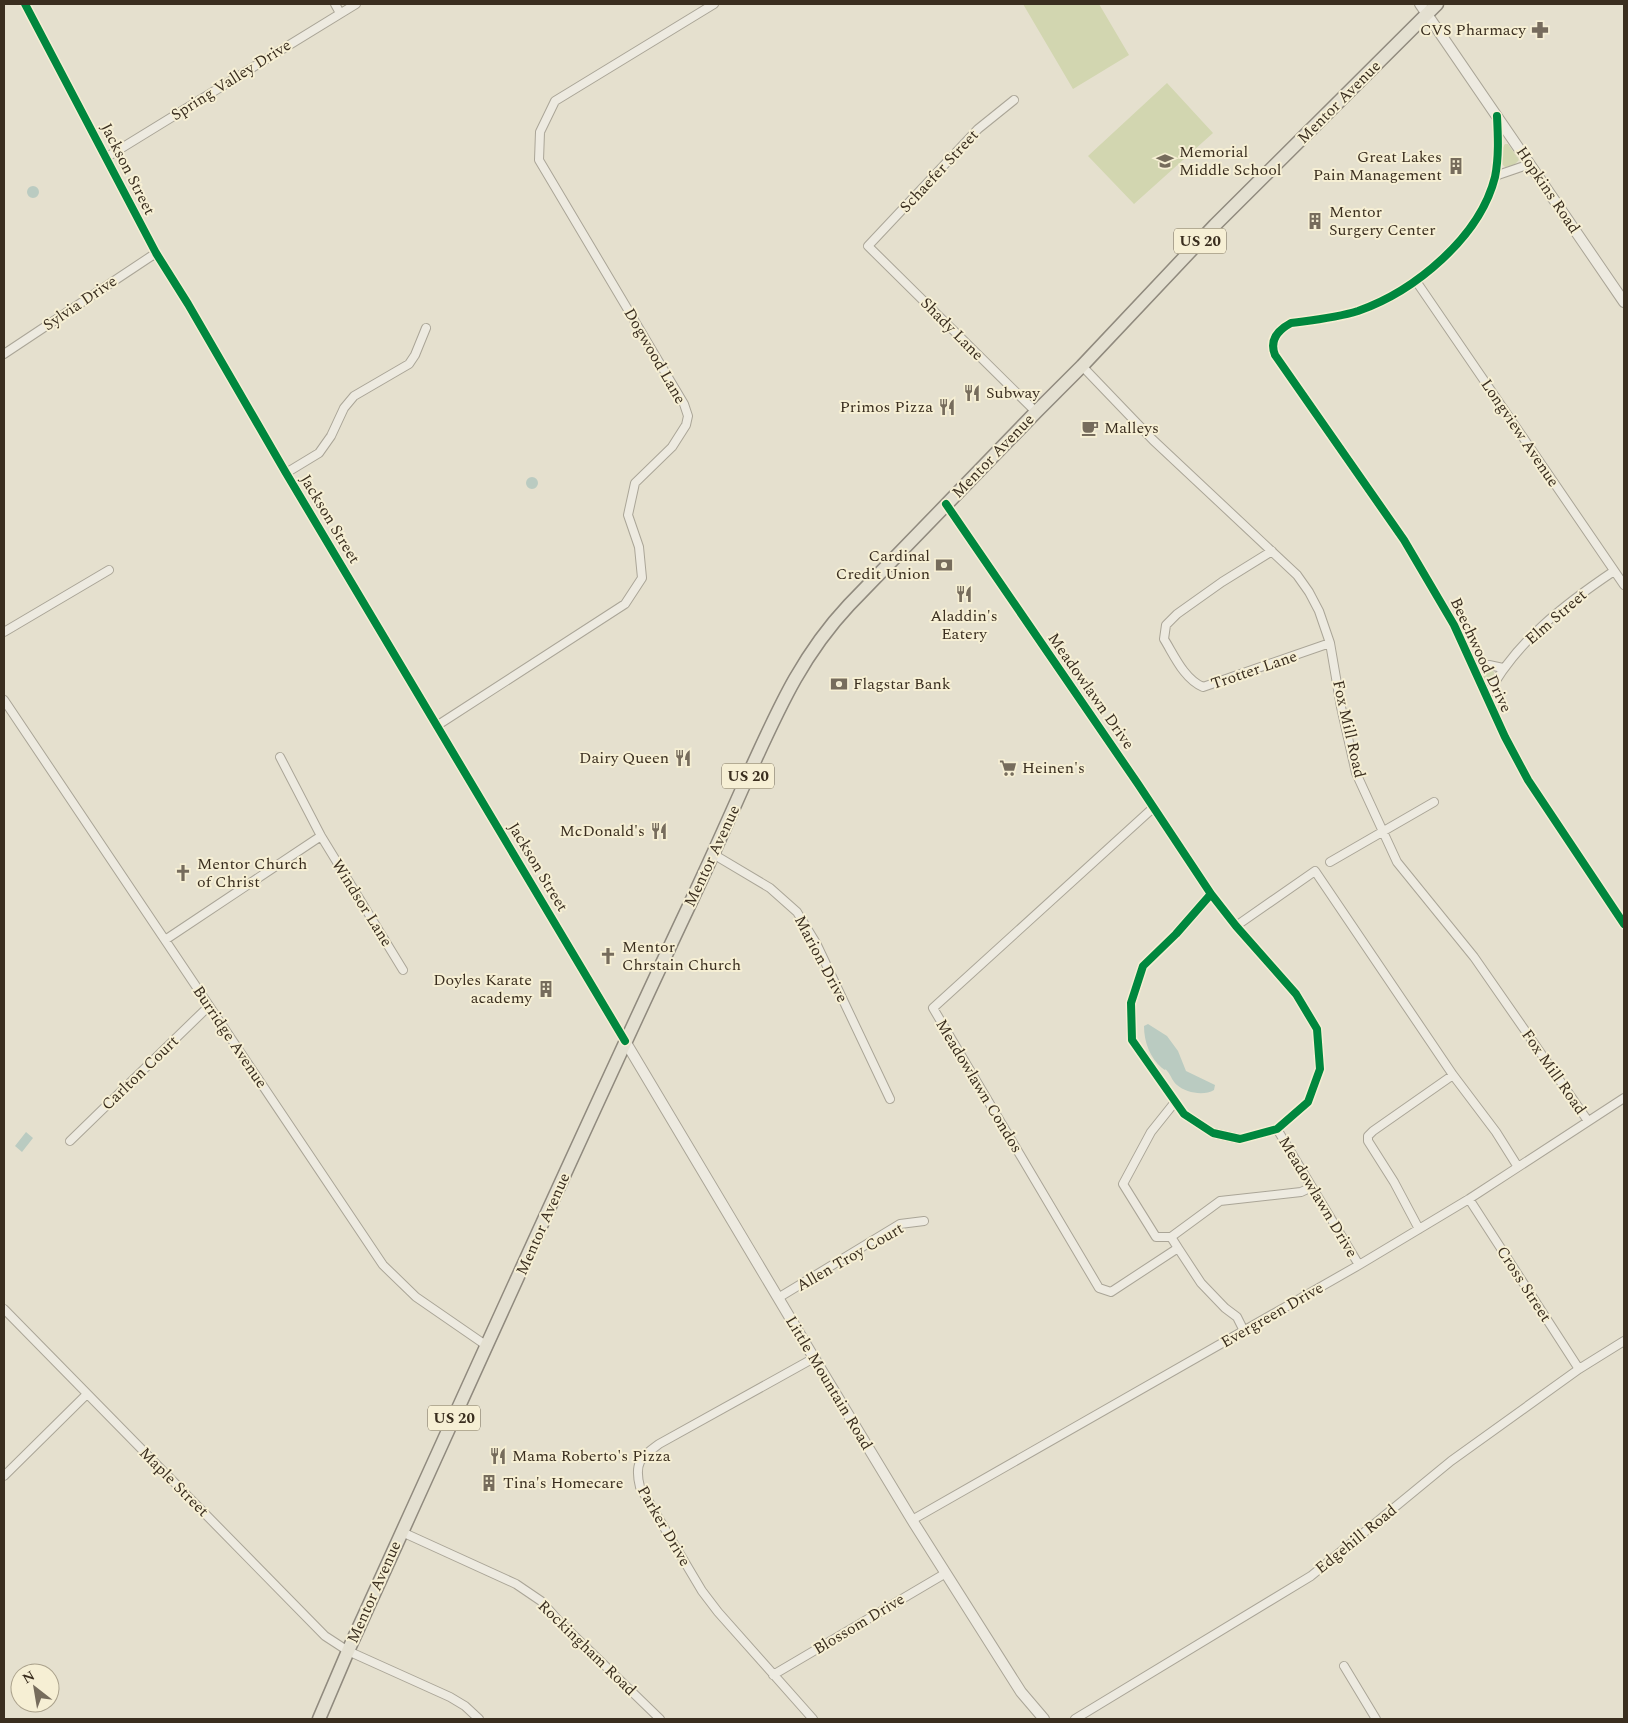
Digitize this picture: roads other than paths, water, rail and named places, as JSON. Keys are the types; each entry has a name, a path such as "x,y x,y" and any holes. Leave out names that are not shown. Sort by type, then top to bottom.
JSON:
{"main road":[{"name":"Mentor Avenue","path":"319,1719 348,1651 625,1041 786,693 813,648 833,622 1082,366 1214,225 1424,9 1438,4"}],"street":[{"name":"Jackson Street","path":"25,4 156,253 625,1041"},
{"path":"334,4 340,13"},
{"name":"Spring Valley Drive","path":"107,157 356,4"},
{"name":"Dogwood Lane","path":"438,725 625,604 642,578 639,547 628,515 635,483 672,447 686,425 688,416 684,404 539,160 540,132 555,101 714,4"},
{"name":"Hopkins Road","path":"1424,9 1624,302"},
{"name":"Schaefer Street","path":"868,246 978,129 1014,100"},
{"path":"1416,281 1446,256 1468,231 1488,197 1495,176 1497,116"},
{"path":"1495,176 1530,164"},
{"name":"Shady Lane","path":"868,246 1036,412"},
{"name":"Sylvia Drive","path":"4,354 156,253"},
{"name":"Beechwood Drive","path":"1416,281 1381,301 1360,310 1334,317 1291,323 1276,334 1272,343 1272,350 1409,548 1454,625 1505,737 1528,780 1624,924"},
{"name":"Longview Avenue","path":"1416,281 1614,571 1623,581"},
{"path":"286,473 319,453 331,436 344,408 354,396 409,364 415,355 426,328"},
{"name":"Fox Mill Road","path":"1082,366 1153,440 1297,575 1309,592 1319,611 1330,643 1341,707 1356,773 1397,862 1474,957 1588,1121"},
{"name":"Meadowlawn Drive","path":"946,504 1211,894 1236,926 1296,994 1316,1029 1320,1069 1308,1102 1277,1130 1240,1138 1213,1133 1184,1114 1132,1040 1131,1003 1143,966 1176,934 1211,894"},
{"name":"Trotter Lane","path":"1272,551 1222,582 1177,614 1166,625 1164,639 1188,676 1203,687 1330,643"},
{"path":"4,632 109,570"},
{"name":"Elm Street","path":"1486,696 1503,668 1535,634 1577,596 1614,571"},
{"path":"1473,665 1489,665 1503,668"},
{"name":"Burridge Avenue","path":"4,700 383,1265 416,1297 487,1346"},
{"name":"Windsor Lane","path":"280,757 320,836 403,970"},
{"path":"1330,862 1434,802"},
{"name":"Meadowlawn Condos","path":"1153,808 933,1008 1099,1288 1112,1292 1178,1248"},
{"path":"165,940 320,836"},
{"name":"Marion Drive","path":"713,854 770,888 796,912 816,943 890,1098"},
{"path":"1236,926 1315,871 1453,1075 1496,1132 1518,1167"},
{"name":"Carlton Court","path":"70,1141 209,1006"},
{"name":"Little Mountain Road","path":"625,1041 912,1520 1021,1692 1044,1719"},
{"path":"1419,1229 1394,1182 1372,1149 1368,1136 1453,1075"},
{"name":"Evergreen Drive","path":"912,1520 1359,1265 1469,1199 1624,1098"},
{"path":"1175,1102 1151,1132 1123,1184 1156,1237 1171,1237 1220,1201 1301,1192 1312,1187"},
{"name":"Meadowlawn Drive","path":"1277,1130 1359,1265"},
{"name":"Cross Street","path":"1469,1199 1579,1369"},
{"name":"Allen Troy Court","path":"778,1298 900,1224 924,1221"},
{"path":"1171,1237 1201,1283 1225,1308 1237,1317 1244,1331"},
{"name":"Maple Street","path":"4,1310 325,1636 348,1651 450,1697 465,1706 479,1719"},
{"name":"Edgehill Road","path":"1075,1719 1311,1576 1451,1461 1579,1369 1624,1341"},
{"name":"Parker Drive","path":"813,1719 718,1612 702,1591 640,1487 637,1473 643,1456 659,1444 814,1358"},
{"path":"4,1476 86,1394"},
{"name":"Rockingham Road","path":"402,1532 516,1584 541,1601 660,1719"},
{"name":"Blossom Drive","path":"773,1675 946,1573"},
{"path":"1344,1666 1376,1719"}],"place":[{"name":"CVS Pharmacy","path":"1540,30"},
{"name":"Memorial Middle School","path":"1165,161"},
{"name":"Great Lakes Pain Management","path":"1456,166"},
{"name":"Mentor Surgery Center","path":"1315,221"},
{"name":"Subway","path":"972,393"},
{"name":"Primos Pizza","path":"947,407"},
{"name":"Malleys","path":"1090,428"},
{"name":"Cardinal Credit Union","path":"944,565"},
{"name":"Aladdin's Eatery","path":"964,594"},
{"name":"Flagstar Bank","path":"839,684"},
{"name":"Dairy Queen","path":"683,758"},
{"name":"Heinen's","path":"1008,768"},
{"name":"McDonald's","path":"659,831"},
{"name":"Mentor Church of Christ","path":"183,873"},
{"name":"Mentor Chrstain Church","path":"608,956"},
{"name":"Doyles Karate academy","path":"546,989"},
{"name":"Mama Roberto's Pizza","path":"498,1456"},
{"name":"Tina's Homecare","path":"489,1483"}]}
